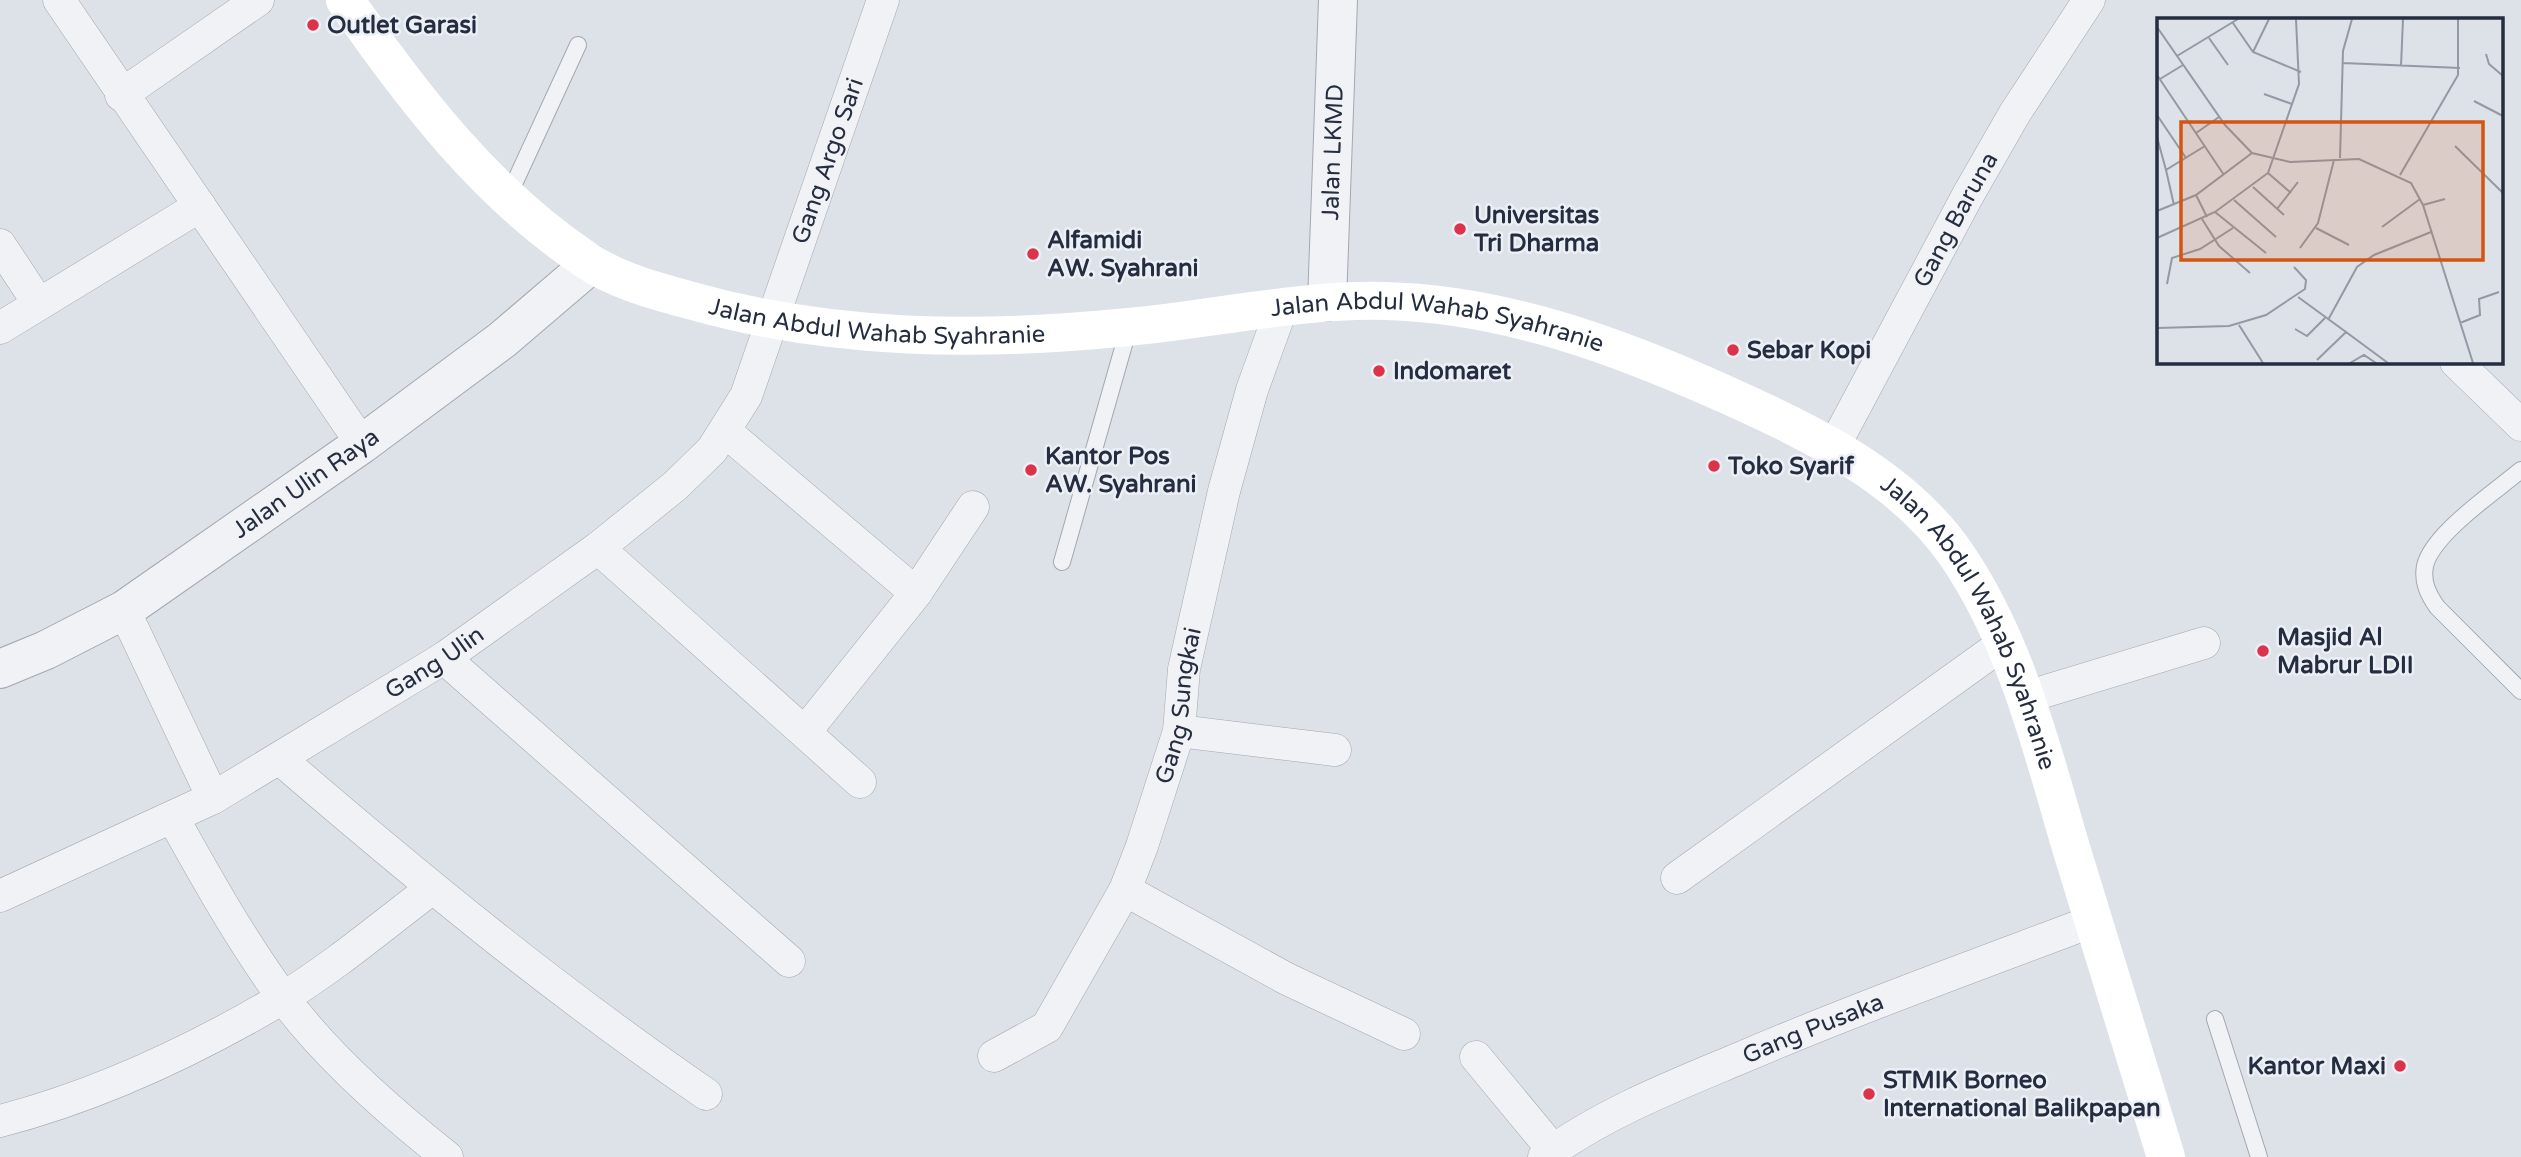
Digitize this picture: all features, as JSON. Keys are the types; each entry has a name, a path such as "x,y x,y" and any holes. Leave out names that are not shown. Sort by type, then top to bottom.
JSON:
{"main road":[{"name":"Jalan Abdul Wahab Syahranie","path":"345,0 446,134 507,200 591,264 666,294 770,320 824,330 906,336 1031,335 1129,327 1328,302 1387,301 1446,306 1538,324 1659,365 1766,412 1833,448 1891,484 1951,547 1980,591 2004,643 2026,697 2166,1157"}],"street":[{"path":"59,0 121,95 362,444"},
{"path":"121,95 258,0"},
{"name":"Gang Argo Sari","path":"770,320 830,159 883,0"},
{"name":"Jalan LKMD","path":"1328,302 1338,0"},
{"name":"Gang Baruna","path":"1833,448 1968,195 2015,113 2089,0"},
{"path":"0,328 200,206"},
{"path":"0,245 39,304"},
{"name":"Jalan Ulin Raya","path":"0,669 46,650 124,610 362,444 502,340 591,264"},
{"name":"Gang Sungkai","path":"994,1056 1048,1027 1125,890 1179,731 1184,669 1207,561 1252,390 1282,307"},
{"name":"Gang Ulin","path":"0,896 77,858 173,818 213,798 444,658 598,548 675,486 712,450 726,432 746,396 770,320"},
{"path":"2458,364 2521,425"},
{"path":"726,432 916,593"},
{"path":"805,732 916,593 973,507"},
{"path":"598,548 860,782"},
{"path":"124,610 213,798"},
{"path":"1677,878 2004,643"},
{"path":"2026,697 2204,643"},
{"path":"444,658 789,961"},
{"path":"1179,731 1335,750"},
{"path":"280,759 431,889 706,1094"},
{"path":"173,818 218,898 283,998 364,1083 447,1157"},
{"path":"0,1121 77,1098 153,1068 283,998 431,889"},
{"path":"1125,890 1287,979 1404,1034"},
{"name":"Gang Pusaka","path":"1549,1154 1613,1114 1827,1021 2093,922"},
{"path":"1476,1057 1549,1154"}],"lane":[{"path":"507,200 578,45"},
{"path":"1062,562 1129,327"},
{"path":"2521,470 2446,534 2428,557 2424,574 2427,591 2437,607 2521,691"},
{"path":"2215,1019 2259,1157"}],"place":[{"name":"Outlet Garasi","path":"313,25"},
{"name":"Universitas Tri Dharma","path":"1460,229"},
{"name":"Alfamidi AW. Syahrani","path":"1033,254"},
{"name":"Sebar Kopi","path":"1733,350"},
{"name":"Indomaret","path":"1379,371"},
{"name":"Toko Syarif","path":"1714,466"},
{"name":"Kantor Pos AW. Syahrani","path":"1031,470"},
{"name":"Masjid Al Mabrur LDII","path":"2263,651"},
{"name":"Kantor Maxi","path":"2400,1066"},
{"name":"STMIK Borneo International Balikpapan","path":"1869,1094"}]}
